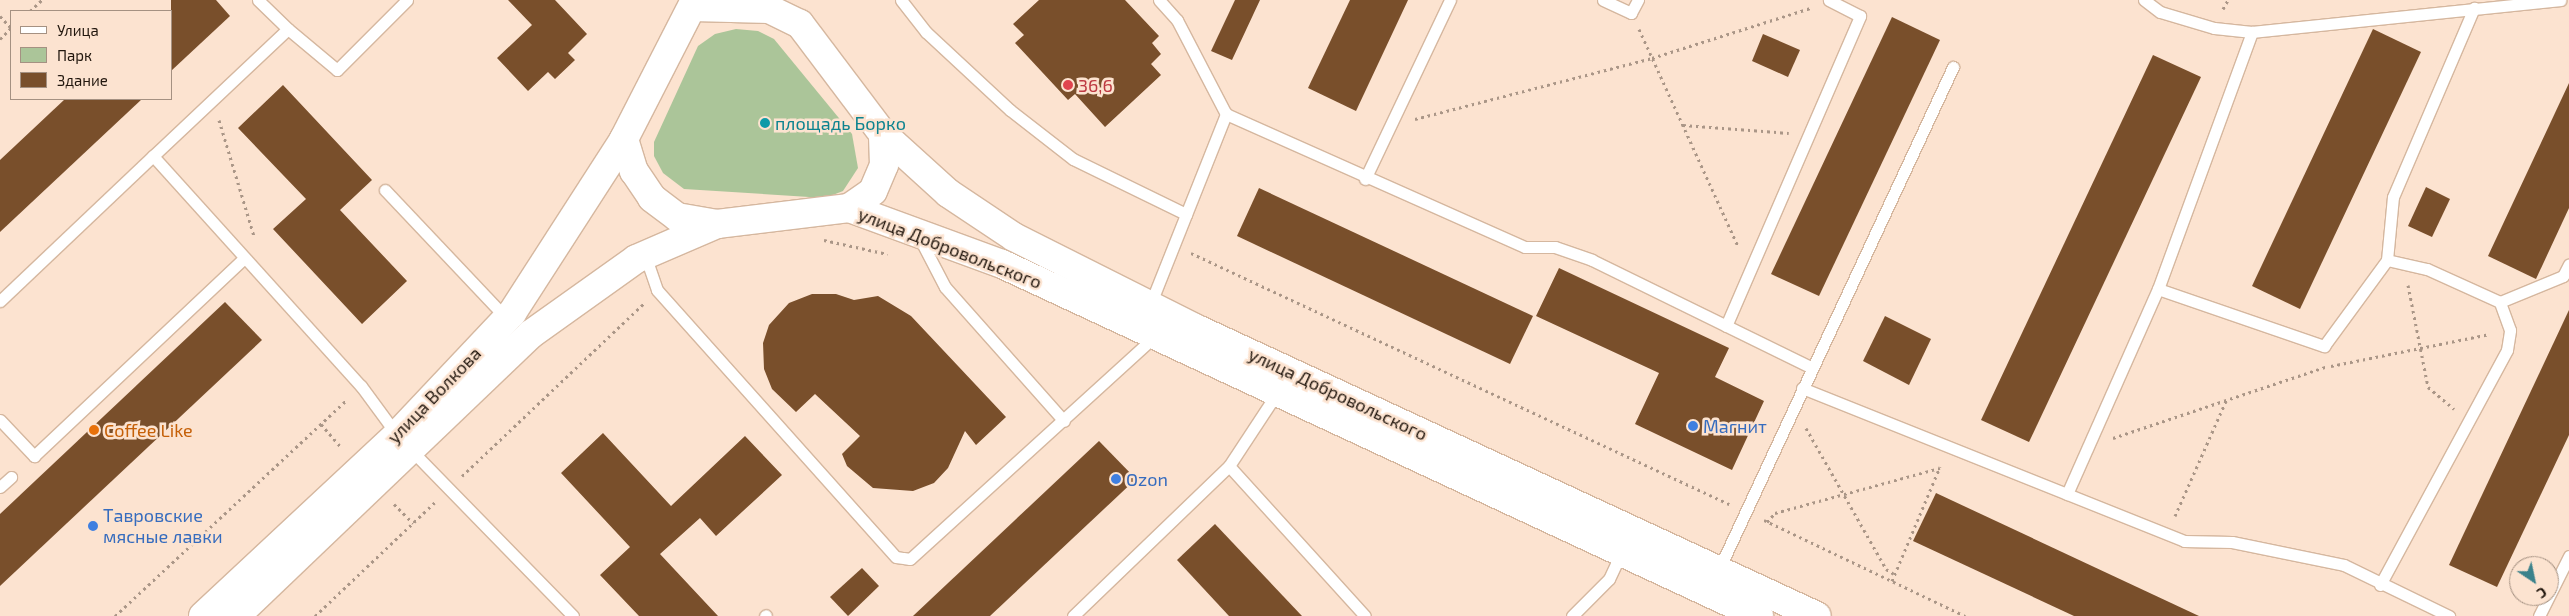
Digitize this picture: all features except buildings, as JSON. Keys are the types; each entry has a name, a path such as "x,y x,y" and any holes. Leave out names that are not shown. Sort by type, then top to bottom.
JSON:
{"main road":[{"path":"694,3 797,12 883,134 884,165 873,191 849,208 717,224 677,217 652,198 634,171 624,139 694,3"},
{"name":"улица Добровольского","path":"883,134 948,193 1014,237 1150,305 1817,616"},
{"name":"улица Волкова","path":"236,616 405,443 507,319 624,139"},
{"name":"улица Добровольского","path":"849,208 1002,264 1759,616"},
{"name":"улица Волкова","path":"203,616 531,334 645,255 717,224"}],"lane":[{"path":"258,0 288,29 337,70 407,0"},
{"path":"901,0 926,32 989,90 1073,159 1186,214"},
{"path":"1159,0 1178,20 1226,114 1365,179 1525,247 1555,247 1592,260 1812,368"},
{"path":"1365,179 1450,0"},
{"path":"1603,0 1631,13 1638,0"},
{"path":"1726,326 1860,16 1832,0"},
{"path":"2144,0 2160,12 2214,28 2252,32 2474,8 2492,3 2560,0"},
{"path":"2158,289 2324,346 2387,260 2394,197 2474,8"},
{"path":"0,301 288,29"},
{"path":"2067,494 2158,289 2252,32"},
{"path":"1718,569 1953,67"},
{"path":"1150,305 1226,114"},
{"path":"153,156 243,259 361,386 405,443 573,616"},
{"path":"385,190 507,319"},
{"path":"916,233 945,287 1064,421"},
{"path":"645,255 657,290 896,557 910,559 1064,421 1154,336"},
{"path":"0,420 34,456 243,259"},
{"path":"2380,585 2507,350 2510,330 2500,302 2427,269 2387,260"},
{"path":"2500,302 2563,276 2569,264"},
{"path":"1802,388 2184,541 2232,542 2344,565 2380,585 2448,616"},
{"path":"1073,616 1228,466 1276,393"},
{"path":"1228,466 1365,616"},
{"path":"0,487 11,477"},
{"path":"1572,616 1609,579 1622,551"},
{"path":"2539,616 2569,556"}],"path":[{"path":"31,10 42,0"},
{"path":"1390,125 1652,58 1832,0"},
{"path":"1631,13 1750,272"},
{"path":"0,16 10,27"},
{"path":"0,38 10,29"},
{"path":"212,100 256,245 243,259"},
{"path":"1683,125 1810,134"},
{"path":"818,239 933,264"},
{"path":"1174,245 1745,511 1965,616"},
{"path":"2404,264 2418,348 2428,387 2468,421"},
{"path":"315,616 657,290"},
{"path":"2087,447 2324,367 2510,330"},
{"path":"115,616 361,386"},
{"path":"2168,535 2226,400"},
{"path":"1794,406 1886,569 1894,574"},
{"path":"1892,581 1949,447"},
{"path":"1767,522 1774,514 1940,468"}],"green space":[{"path":"736,29 758,31 774,39 852,134 858,168 843,191 825,198 684,189 663,173 654,156 654,142 698,46 715,34"}],"place":[{"name":"36,6","path":"1068,85"},
{"name":"площадь Борко","path":"765,123"},
{"name":"Магнит","path":"1693,426"},
{"name":"Coffee Like","path":"94,430"},
{"name":"Ozon","path":"1116,479"},
{"name":"Тавровские мясные лавки","path":"93,526"}]}
